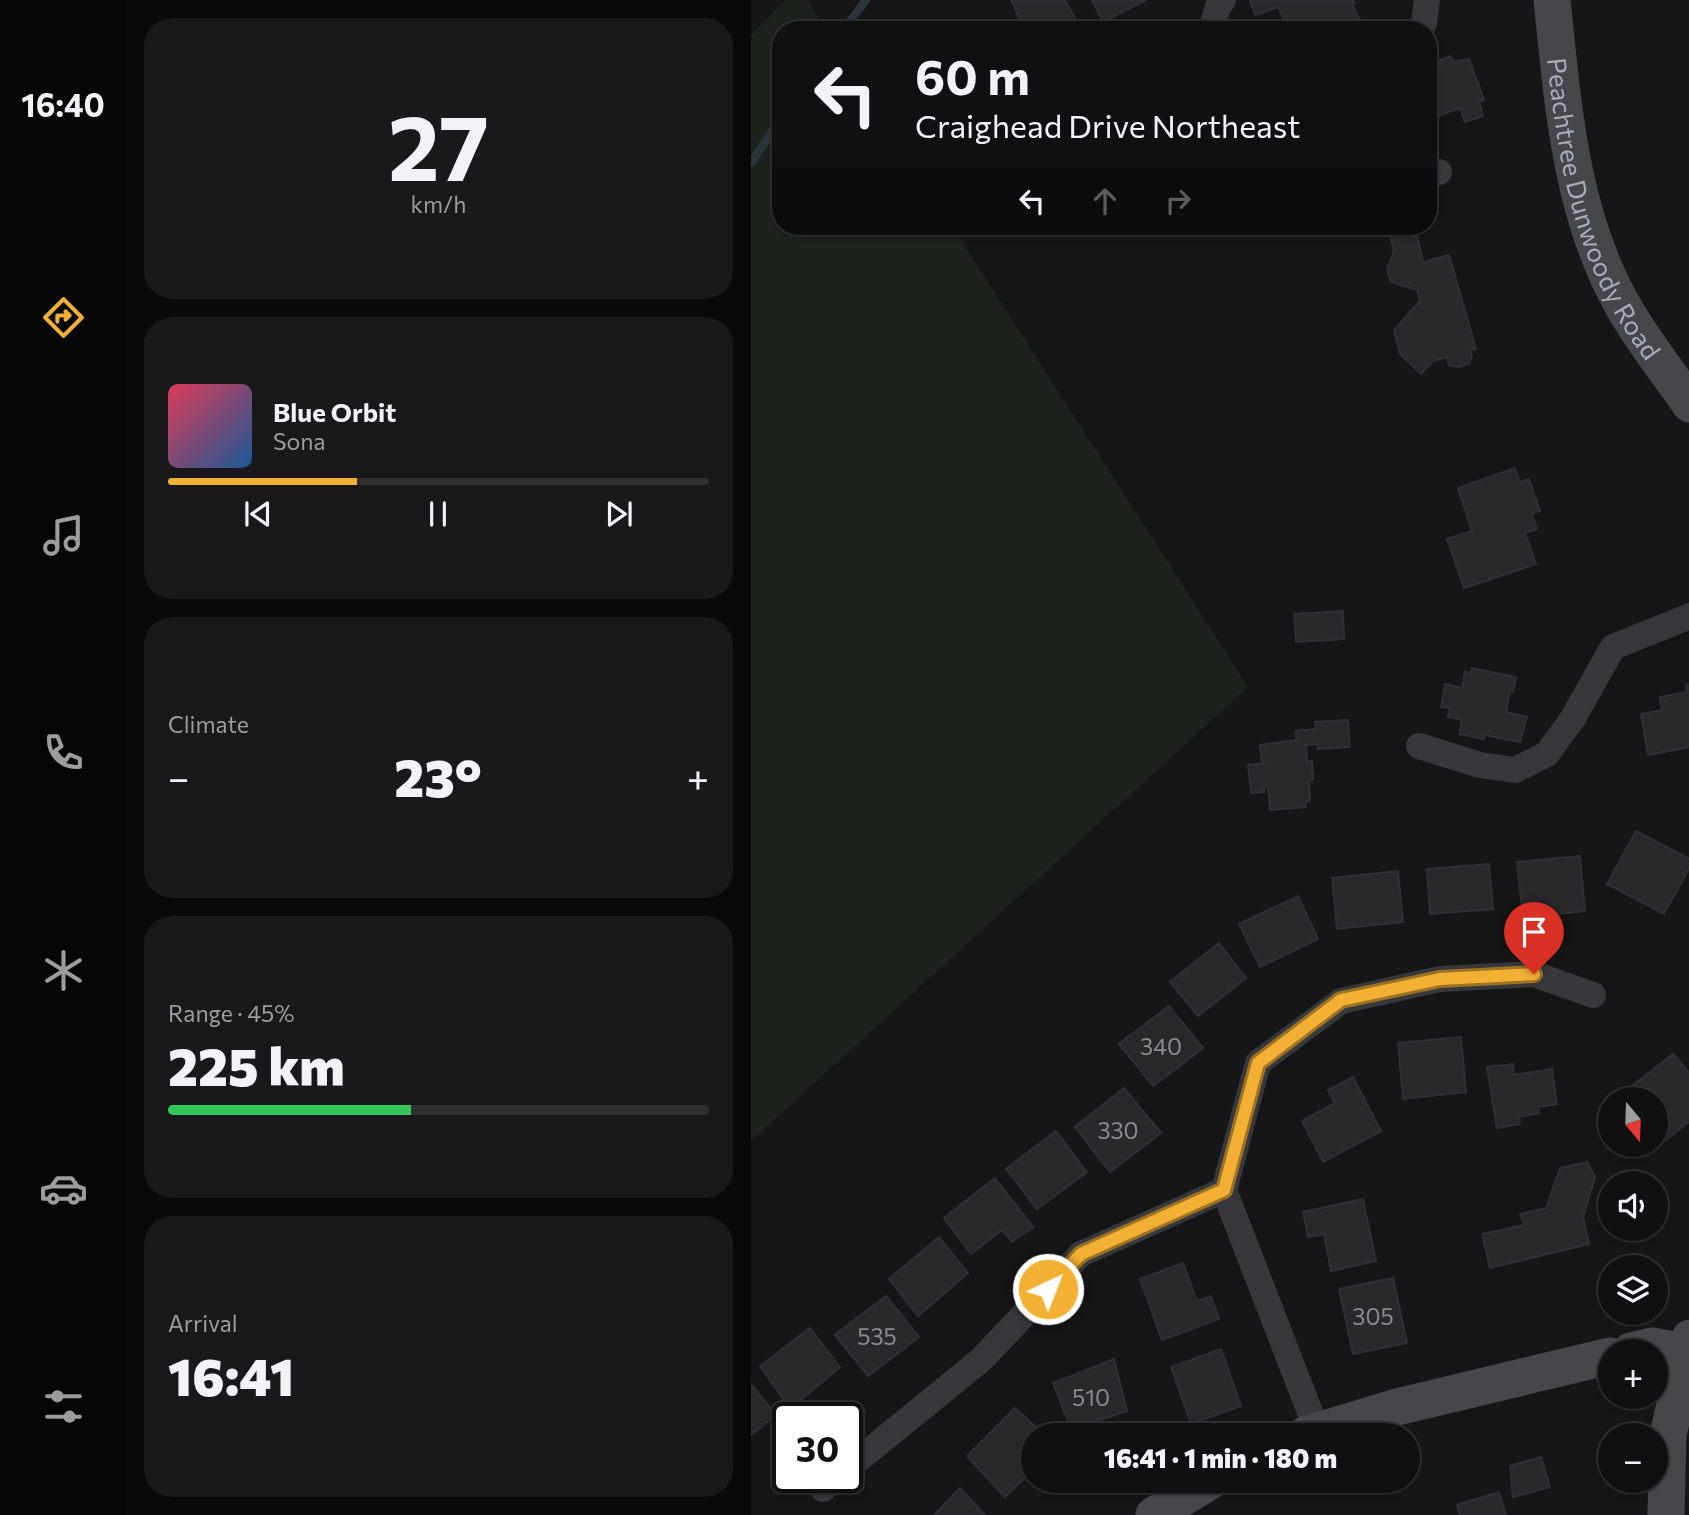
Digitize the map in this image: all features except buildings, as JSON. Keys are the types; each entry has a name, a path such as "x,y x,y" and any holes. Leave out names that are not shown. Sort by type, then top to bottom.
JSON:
{"main road":[{"name":"Peachtree Dunwoody Road","path":"1552,0 1565,122 1577,188 1598,252 1623,306 1689,404"},
{"path":"1666,1515 1668,1435 1687,1345 1668,1346"},
{"path":"1344,1423 1397,1407 1598,1359"},
{"path":"1154,1515 1190,1493"}],"street":[{"path":"1214,21 1223,0"},
{"path":"1413,0 1427,0 1424,21"},
{"path":"1419,746 1480,765 1515,770 1547,754 1573,718 1613,647 1689,617"},
{"path":"1307,1423 1224,1190 1258,1063 1341,1000 1440,979 1534,974 1593,995"},
{"path":"863,1456 983,1359 1081,1254 1224,1190"}],"shaded area":[{"path":"785,0 807,0 820,21 772,21 772,235 958,235 1248,687 751,1141 751,35"}],"waterway":[{"path":"850,21 866,0"},
{"path":"751,163 772,132"}],"route":[{"path":"1048,1289 1081,1254 1224,1190 1258,1063 1341,1000 1440,979 1534,974"}]}
